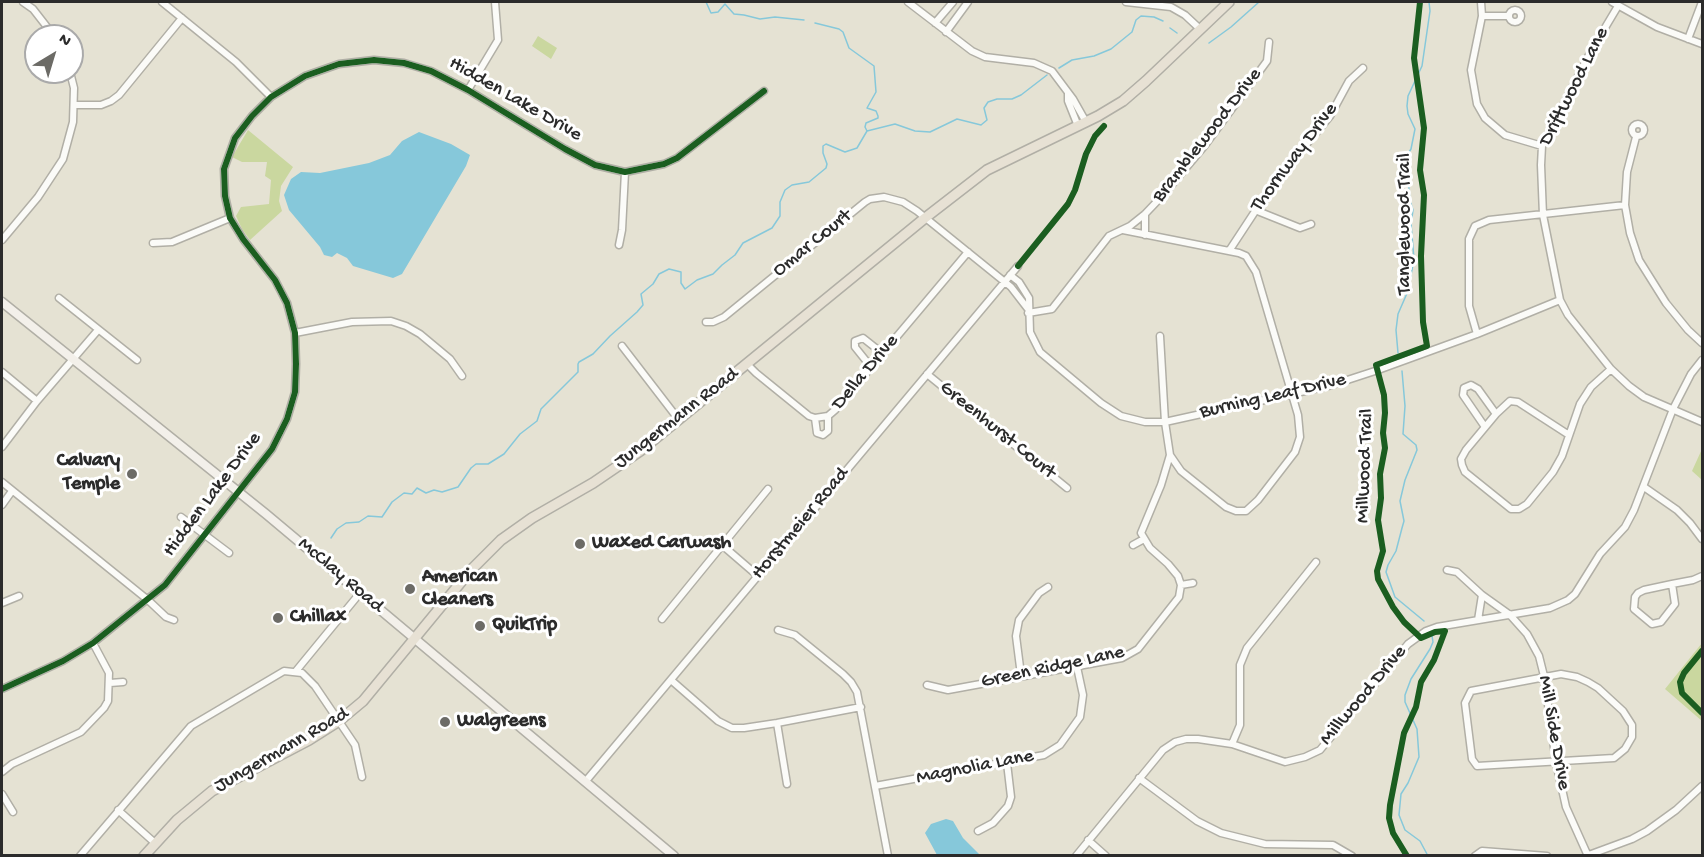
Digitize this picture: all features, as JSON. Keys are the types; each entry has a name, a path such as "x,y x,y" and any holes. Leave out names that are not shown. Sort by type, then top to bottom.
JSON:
{"main road":[{"name":"Jungermann Road","path":"144,855 177,820 212,791 309,740 339,721 363,701 472,569 501,540 623,463 680,420 977,177 1000,162 1112,109 1134,92 1229,2"},
{"name":"McClay Road","path":"2,302 239,493 675,855"}],"street":[{"path":"23,2 33,9 45,24"},
{"path":"162,2 236,62 271,97"},
{"path":"468,90 498,40 495,2"},
{"path":"908,2 978,55 1041,65 1057,75 1068,94 1068,101 1082,124"},
{"path":"935,23 953,2"},
{"path":"946,32 968,2"},
{"path":"1126,2 1171,7 1185,15 1200,29"},
{"path":"1481,2 1482,16 1471,70 1477,104 1485,118 1505,135 1542,146"},
{"path":"1688,39 1702,2"},
{"path":"1615,4 1657,27 1702,44"},
{"name":"Driftwood Lane","path":"1615,4 1542,146 1543,215 1560,300 1568,315 1611,369 1638,393 1702,422"},
{"path":"1482,16 1509,16"},
{"path":"74,105 102,105 119,95 182,18"},
{"name":"Bramblewood Drive","path":"1028,311 1052,309 1109,236 1123,230 1145,214 1164,194 1205,145 1267,61 1269,42"},
{"name":"Hidden Lake Drive","path":"2,689 63,661 93,644 165,585 272,449 287,419 295,392 297,364 295,333 287,303 275,280 243,239 230,218 225,196 224,169 235,138 271,97 305,76 339,64 374,60 404,63 431,71 468,90 595,165 625,172 664,164 677,158 764,91"},
{"name":"Thornway Drive","path":"1229,251 1255,210 1291,161 1330,116 1349,81 1363,68"},
{"path":"2,240 38,197 63,159 70,139 74,105 73,84"},
{"path":"1636,137 1627,172 1625,205 1630,233 1639,260 1666,303 1702,343"},
{"path":"619,245 625,172"},
{"name":"Omar Court","path":"706,322 715,322 724,317 870,199 884,197 897,199 925,218"},
{"path":"1477,334 1469,306 1470,239 1472,231 1479,223 1625,205"},
{"path":"1255,210 1300,228 1311,224"},
{"path":"1145,214 1145,235"},
{"path":"153,243 172,242 230,218"},
{"name":"Burning Leaf Drive","path":"925,218 1005,282 1016,292 1028,311"},
{"path":"1123,230 1245,256 1256,272 1298,415 1300,437 1294,452 1258,500 1246,511 1236,511 1226,507 1180,469 1170,455"},
{"name":"Della Drive","path":"747,364 756,374 803,411 815,418 828,416 968,252"},
{"name":"Horstmeier Road","path":"585,782 1018,266"},
{"name":"Burning Leaf Drive","path":"1010,275 1019,282 1026,293 1029,303 1030,332 1040,352 1101,403 1121,416 1145,422 1165,422 1292,394 1378,370 1477,334 1560,300"},
{"path":"59,298 137,360"},
{"path":"295,333 352,322 391,321 420,334 450,359 462,376"},
{"path":"2,447 37,401 98,330"},
{"path":"1160,336 1165,422 1170,455 1165,474 1141,533 1173,570 1181,585 1193,584"},
{"path":"871,367 855,347 855,341 863,338 882,353"},
{"path":"621,346 680,420"},
{"name":"Millwood Drive","path":"1076,855 1163,750 1175,742 1198,739 1232,744 1285,762 1305,758 1320,750 1408,644 1426,631 1437,627 1550,608 1568,600 1575,594 1600,554 1625,527 1644,487 1673,409 1691,374 1702,360"},
{"path":"1569,435 1518,402 1510,401 1496,414 1463,454 1462,465 1465,472 1511,508 1519,509 1527,504 1553,472 1562,456 1580,404 1591,387 1611,369"},
{"path":"2,372 37,401"},
{"name":"Greenhurst Court","path":"927,374 1067,488"},
{"path":"1485,427 1463,395 1464,388 1471,384 1478,388 1496,414"},
{"path":"815,418 817,434 823,435 828,431 828,416"},
{"path":"1165,474 1180,469"},
{"path":"2,482 166,616 174,620"},
{"path":"1644,487 1677,510 1702,539"},
{"path":"662,619 768,489"},
{"path":"2,505 12,491"},
{"path":"181,518 229,553"},
{"path":"1133,545 1144,539"},
{"path":"722,545 759,576"},
{"path":"1232,744 1240,725 1240,665 1247,648 1316,562"},
{"name":"Mill Side Drive","path":"1447,570 1456,572 1510,615 1527,634 1539,656 1556,762 1566,807 1587,855"},
{"path":"1672,585 1675,604 1661,622 1652,624 1634,609 1635,597 1644,590 1702,576"},
{"name":"Green Ridge Lane","path":"927,685 948,690 1122,658 1138,649 1179,597 1181,585"},
{"path":"1021,675 1016,636 1019,620 1039,593 1048,587"},
{"path":"296,672 360,593"},
{"path":"1478,620 1482,595"},
{"path":"2,603 19,596"},
{"path":"778,630 795,635 843,674 857,692 888,855"},
{"path":"2,772 12,764 81,732 104,708 108,701 109,673 93,644"},
{"name":"Magnolia Lane","path":"875,786 1044,755 1060,745 1071,731 1082,709 1083,695 1077,667"},
{"path":"80,855 192,726 284,671 296,672 311,681 355,744 362,777"},
{"path":"1561,674 1577,677 1598,688 1623,711 1632,725 1632,737 1625,749 1614,758 1478,766 1472,759 1466,703 1471,691 1544,676 1561,674"},
{"path":"671,680 723,724 732,728 777,723 861,707"},
{"path":"110,683 123,682"},
{"path":"777,723 787,784"},
{"path":"978,831 993,823 1008,806 1011,797 1007,763"},
{"path":"1139,778 1197,821 1221,833 1265,844 1333,845 1352,855"},
{"path":"1587,855 1632,839 1647,831 1676,810 1702,786"},
{"path":"2,794 13,812"},
{"path":"118,810 155,843"},
{"path":"1089,840 1106,855"},
{"path":"1475,855 1482,851 1547,855"}],"green space":[{"path":"538,36 557,48 551,59 532,46"},
{"path":"248,130 293,167 281,186 279,201 282,211 250,240 236,216 241,207 269,204 271,180 265,176 267,162 242,162 232,157"},
{"path":"1702,449 1702,480 1692,471"},
{"path":"1702,643 1702,721 1665,689"}],"water":[{"path":"419,132 451,144 470,155 466,166 402,274 393,278 353,266 347,258 337,253 332,257 324,255 289,210 284,195 291,179 301,172 320,173 369,163 390,155 402,141"},
{"path":"946,819 953,821 963,838 980,855 937,855 925,833 931,824"}],"waterway":[{"path":"706,2 711,13 718,12 725,4 734,14 760,19 775,17 804,20"},
{"path":"1209,43 1259,2"},
{"path":"1398,353 1396,330 1398,314 1408,291 1414,259 1411,224 1413,210 1406,157 1411,149 1415,129 1407,106 1408,96 1422,66 1430,11 1429,2"},
{"path":"1059,68 1072,60 1094,56 1111,49 1132,32 1136,20 1141,16 1154,17 1163,21"},
{"path":"815,23 839,29 843,32 849,48 874,66 876,92 867,108 876,111 878,118 866,123 867,131 895,124 915,131 930,132 957,119 981,125 987,120 984,108 988,102 997,99 1012,99 1021,95 1047,75"},
{"path":"1170,28 1177,33"},
{"path":"331,538 337,529 346,523 359,522 368,516 382,517 392,502 404,493 412,494 417,488 426,493 434,490 442,492 458,487 476,464 488,464 504,454 520,434 537,421 541,409 578,372 579,362 593,354 637,312 643,305 641,294 653,284 659,274 669,269 681,272 681,283 685,289 697,280 713,274 735,255 743,243 772,228 780,216 780,202 785,190 792,185 809,182 826,168 823,146 826,144 845,152 857,148 867,131"},
{"path":"1402,371 1405,406 1403,434 1416,445 1417,450 1405,480 1400,501 1404,521 1396,551 1386,572 1395,597 1424,621"},
{"path":"1428,856 1420,841 1405,830 1399,815 1401,794 1419,757 1417,729 1405,702 1405,695 1411,679 1430,649 1433,642 1432,636"}],"cycle path":[{"name":"Tanglewood Trail","path":"1407,856 1393,833 1389,818 1390,805 1404,733 1416,707 1421,682 1434,660 1445,631 1435,632 1421,638 1404,622 1393,607 1378,579 1377,571 1383,551 1378,520 1381,498 1380,474 1385,448 1383,433 1385,413 1384,395 1376,365 1427,346 1423,322 1421,256 1424,195 1420,170 1424,128 1414,58 1420,2"},
{"path":"2,689 63,661 93,643 165,585 272,449 287,419 295,392 296,364 295,333 287,303 275,280 243,239 230,218 225,196 224,169 235,138 271,97 305,76 339,64 374,60 404,63 431,71 468,90 595,165 625,172 664,164 677,158 764,91"},
{"path":"1018,266 1068,204 1075,190 1086,154 1095,136 1104,126"},
{"path":"1702,651 1684,673 1680,682 1682,693 1702,713"}],"place":[{"name":"Calvary Temple","path":"132,474"},
{"name":"Waxed Carwash","path":"580,544"},
{"name":"American Cleaners","path":"410,589"},
{"name":"Chillax","path":"278,618"},
{"name":"QuikTrip","path":"480,626"},
{"name":"Walgreens","path":"445,722"}]}
